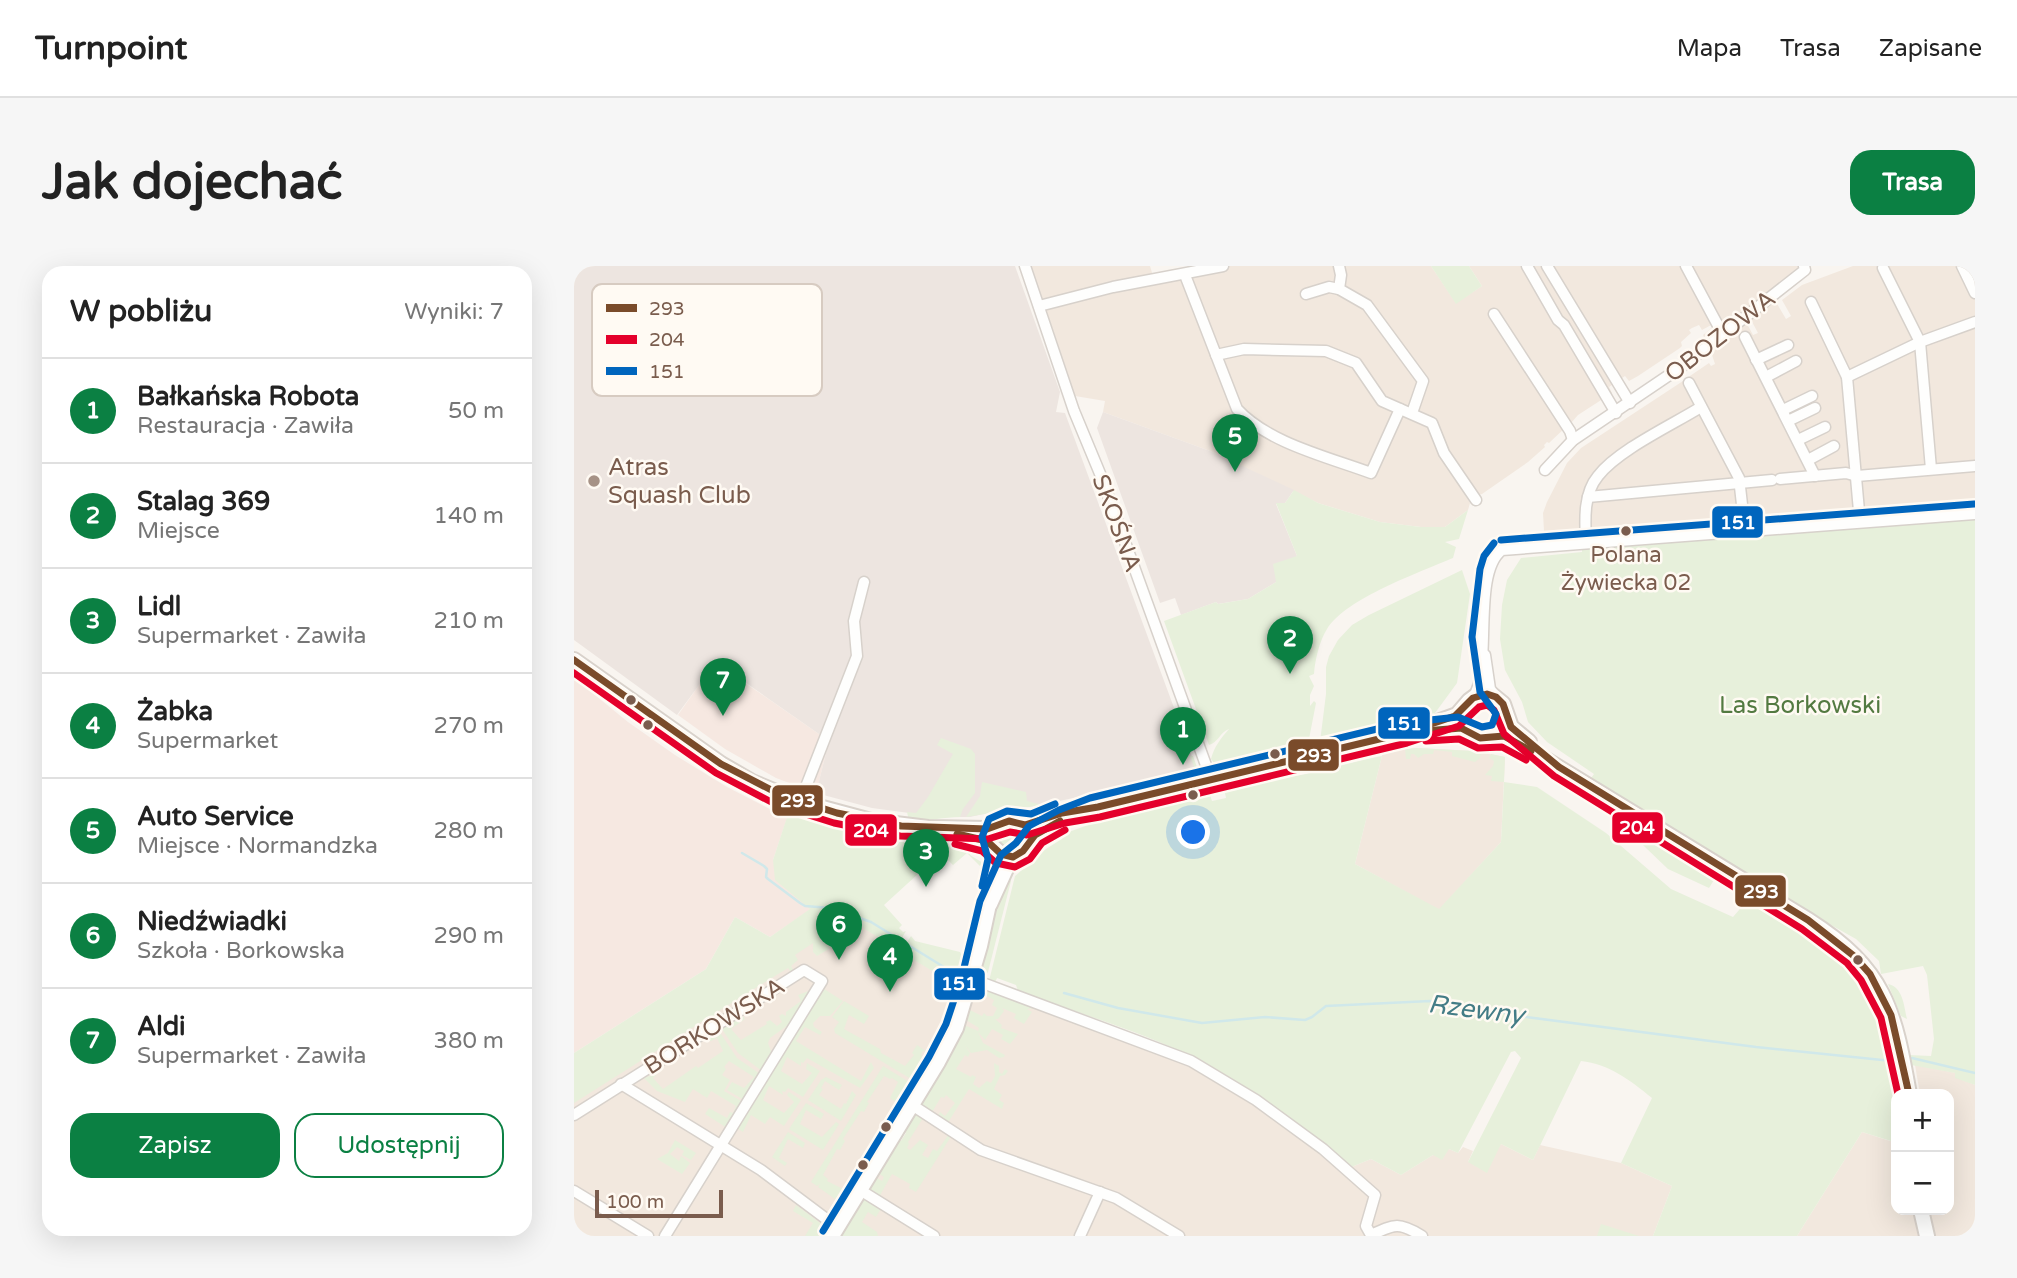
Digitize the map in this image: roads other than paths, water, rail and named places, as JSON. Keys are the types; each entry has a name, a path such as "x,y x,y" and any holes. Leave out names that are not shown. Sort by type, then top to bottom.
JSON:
{"street":[{"name":"SKOŚNA","path":"1025,266 1074,411 1101,476 1211,779"},
{"path":"1039,306 1112,287 1223,266"},
{"path":"1339,266 1339,289"},
{"path":"1527,266 1616,413"},
{"path":"1548,266 1630,403"},
{"path":"1686,266 1722,333"},
{"name":"OBOZOWA","path":"1545,470 1573,440 1684,365 1805,270 1804,266"},
{"path":"1962,266 1975,293"},
{"path":"1883,268 1920,342 1931,469"},
{"path":"1185,275 1237,409 1250,423 1280,439 1371,473 1401,409"},
{"path":"1306,294 1329,287 1339,289 1367,305 1423,381 1412,413"},
{"path":"1811,302 1847,377 1860,522"},
{"path":"1494,314 1567,426 1573,440"},
{"path":"1847,377 1920,342 1975,322"},
{"path":"1745,337 1815,476"},
{"path":"1756,360 1788,345"},
{"path":"1216,355 1244,349 1326,351 1356,363 1382,401 1432,423 1444,453 1476,500"},
{"path":"1766,377 1796,361"},
{"path":"1689,383 1740,484 1745,531"},
{"path":"1783,410 1812,396"},
{"path":"1586,544 1584,515 1597,477 1618,458 1701,407"},
{"path":"1788,421 1815,408"},
{"path":"1798,440 1825,427"},
{"path":"1808,460 1834,446"},
{"path":"1588,497 1846,473 1857,476 1975,466"},
{"path":"928,828 987,829 1009,821 1020,824 1035,823 1062,813 1404,733 1455,716 1479,686 1490,572 1493,561 1502,550 1975,514"},
{"path":"800,802 857,656 854,621 864,582"},
{"path":"1482,638 1490,686 1506,708 1511,727 1559,767"},
{"path":"574,660 721,764 752,782 800,802 871,821 928,828 979,839 1005,856 1015,856 1023,851 1035,835 1092,808"},
{"path":"1470,732 1463,717 1469,701 1482,694 1496,697"},
{"path":"1494,736 1504,727 1507,718"},
{"path":"1404,733 1458,727 1480,737 1507,737 1847,946 1876,980 1891,1010 1908,1089"},
{"path":"1020,824 1027,833 1028,842"},
{"path":"995,848 993,834 997,826"},
{"name":"BORKOWSKA","path":"621,1084 770,1176 835,1231 956,1028 972,979 990,904 999,858 995,848"},
{"name":"BORKOWSKA","path":"990,904 1007,866 1015,856"},
{"name":"BORKOWSKA","path":"574,1115 804,970 822,981 664,1236"},
{"path":"972,979 1179,1055 1256,1100 1323,1149 1376,1195 1366,1226 1370,1235 1391,1225 1400,1224 1422,1236"},
{"path":"912,1105 986,1152 1100,1192 1129,1205 1179,1236"},
{"path":"860,1190 934,1236"},
{"path":"574,1191 648,1236"},
{"path":"1080,1236 1100,1192"},
{"path":"1922,1215 1927,1236"}],"waterway":[{"name":"Rzewny","path":"742,853 764,866 768,879 805,906 831,908 871,922 960,977"},
{"name":"Rzewny","path":"1064,993 1118,1008 1202,1023 1265,1017 1305,1020 1326,1006 1430,1001 1466,1009 1475,1007 1519,1016 1756,1047 1892,1061"},
{"name":"Rzewny","path":"1912,1058 1975,1073"}],"place":[{"name":"Auto Service","path":"1235,472"},
{"name":"Atras Squash Club","path":"594,481"},
{"name":"Polana Żywiecka 02","path":"1626,531"},
{"name":"Stalag 369","path":"1290,674"},
{"name":"Aldi","path":"723,716"},
{"name":"Bałkańska Robota","path":"1183,765"},
{"name":"Lidl","path":"926,887"},
{"name":"Niedźwiadki","path":"839,960"},
{"name":"Żabka","path":"890,992"}],"park label":[{"name":"Las Borkowski","path":"1800,705"}]}
